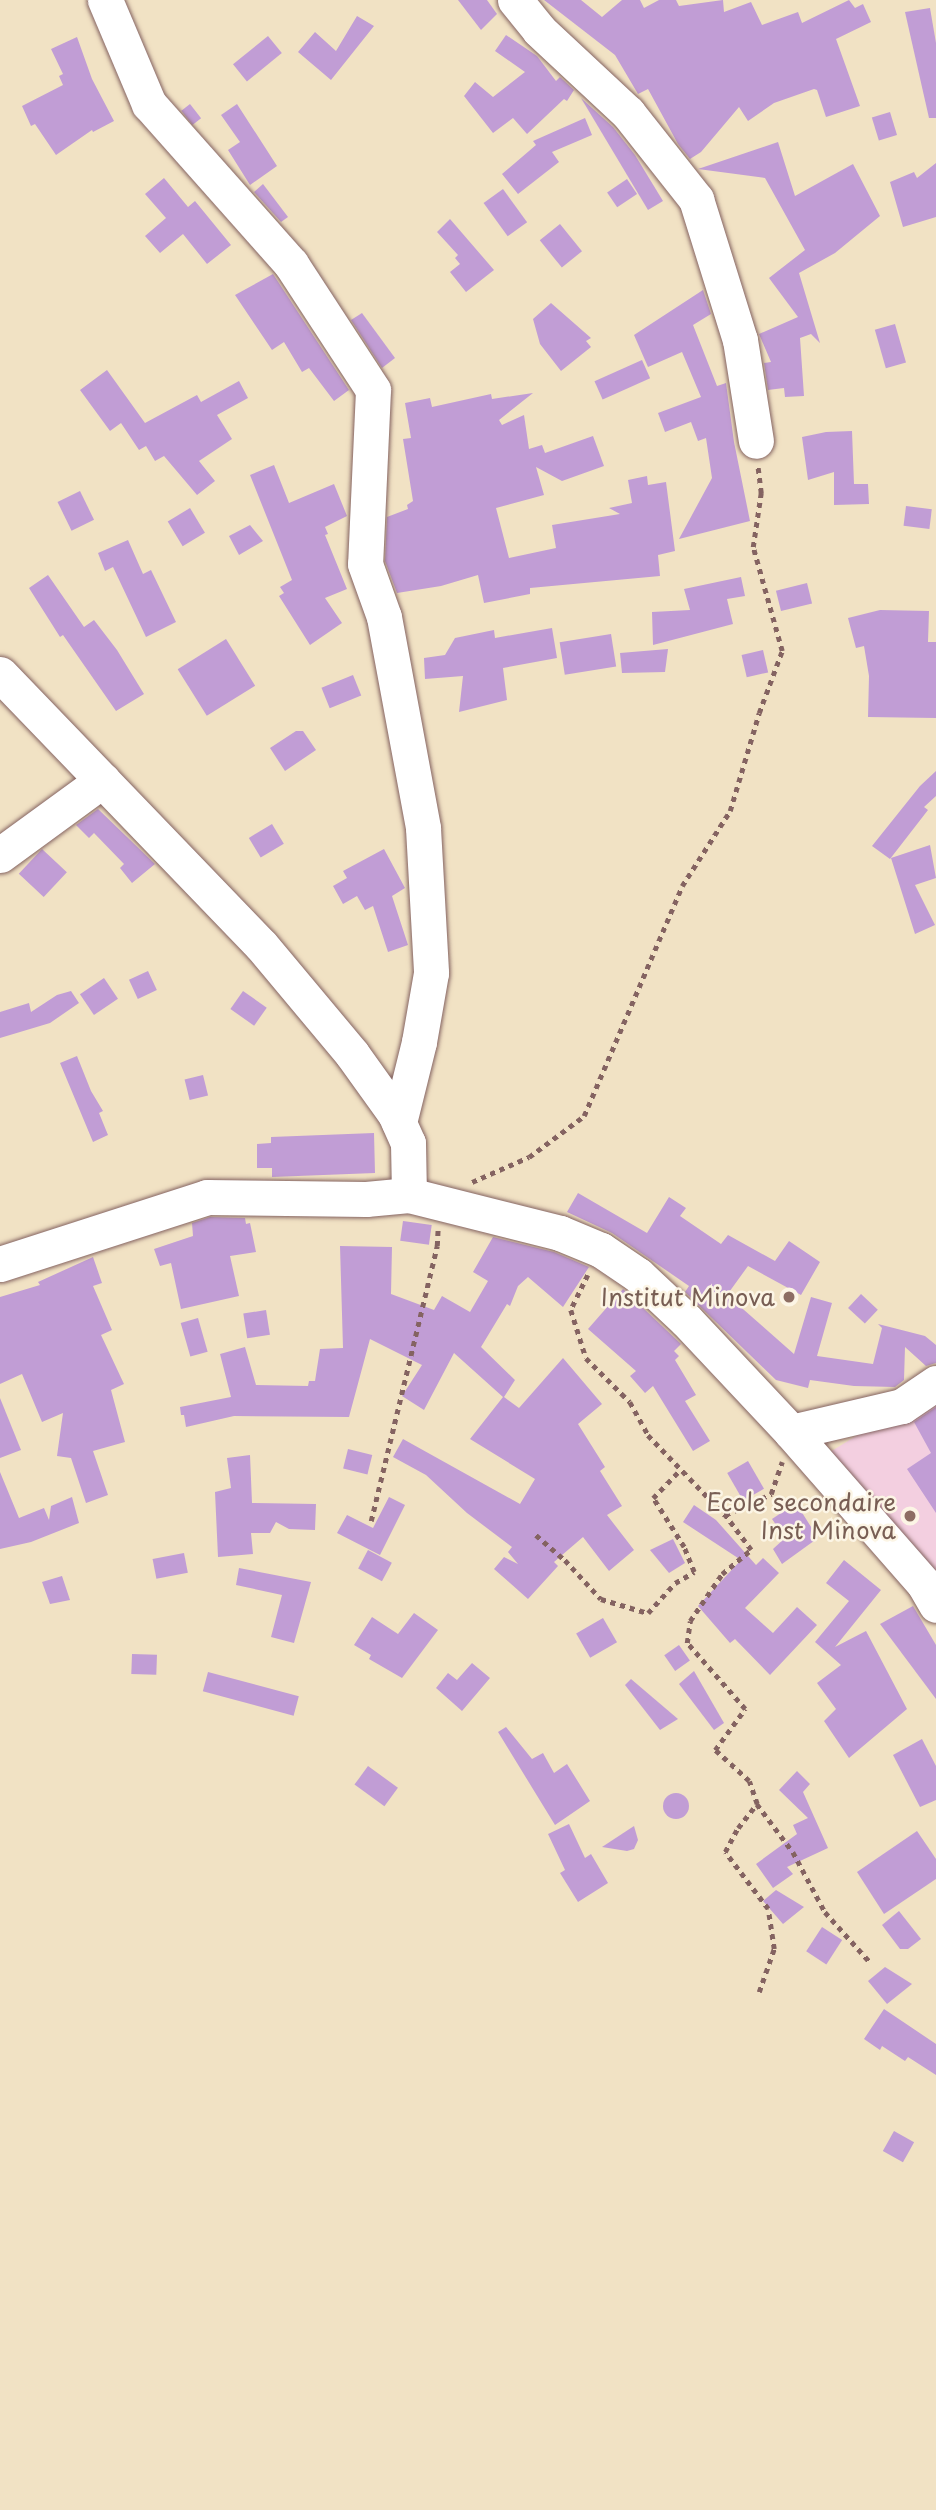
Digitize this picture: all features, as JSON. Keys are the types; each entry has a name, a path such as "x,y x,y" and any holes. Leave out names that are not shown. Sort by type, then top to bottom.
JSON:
{"street":[{"path":"105,0 149,104 291,264 373,390 365,564 384,617 423,828 431,973 419,1041 399,1123"},
{"path":"515,0 539,30 628,113 696,198 740,341 756,440"},
{"path":"0,674 261,945 352,1055 399,1123 425,1198"},
{"path":"0,855 103,780"},
{"path":"0,1264 207,1197 425,1198 561,1233 601,1250 638,1275 686,1320 791,1433 924,1584 936,1605"},
{"path":"791,1433 902,1406 936,1383"}],"path":[{"path":"372,1521 437,1246 425,1198 529,1157 584,1116 682,887 730,811 759,713 782,651 753,547 761,493 756,440"},
{"path":"601,1250 571,1310 586,1358 630,1402 648,1435 725,1515 751,1550 715,1584 690,1621 687,1643 745,1709 715,1750 749,1781 757,1804 793,1852 825,1912 869,1961"},
{"path":"725,1515 771,1494 791,1433"},
{"path":"536,1535 565,1560 601,1599 649,1613 675,1583 694,1572 684,1547 653,1498 681,1470"},
{"path":"757,1804 733,1835 725,1852 768,1909 774,1948 759,1992"}],"shaded area":[{"name":"Ecole secondaire Inst Minova","path":"936,1387 936,1579 830,1452"}],"building":[{"path":"458,0 487,0 497,14 481,30"},
{"path":"544,0 581,0 602,17 622,0 640,0 644,8 659,0 676,0 679,6 723,0 724,12 751,2 762,25 798,12 802,23 849,0 855,8 863,4 871,22 836,39 860,106 826,117 817,90 814,89 774,103 748,121 739,107 701,152 690,159 678,144 648,89 638,94 615,55"},
{"path":"930,8 936,43 936,118 929,118 905,12"},
{"path":"357,16 374,26 331,80 298,52 315,32 336,51"},
{"path":"506,35 537,56 556,81 560,77 574,90 567,101 564,99 527,134 513,118 493,133 464,96 475,82 493,97 525,72 495,51"},
{"path":"268,36 282,53 247,81 233,64"},
{"path":"77,37 92,79 114,121 93,132 92,130 56,155 35,124 31,126 22,106 63,85 59,76 63,74 51,49"},
{"path":"581,98 613,127 635,155 663,201 648,210"},
{"path":"190,104 201,118 192,125 181,111"},
{"path":"237,104 277,166 250,185 228,150 240,142 221,115"},
{"path":"890,112 897,135 879,141 872,118"},
{"path":"585,118 592,135 552,152 559,162 518,194 502,174 536,145 533,141"},
{"path":"778,142 795,196 853,164 880,216 835,253 799,273 820,343 811,334 800,338 804,396 785,397 784,388 768,390 764,363 771,362 759,334 798,317 769,278 805,250 765,178 698,169"},
{"path":"936,163 936,217 903,227 890,182 914,172 917,178"},
{"path":"164,178 188,207 195,201 231,245 207,264 183,234 160,253 145,236 166,218 145,194"},
{"path":"627,179 637,194 617,207 607,192"},
{"path":"263,184 288,217 281,222 254,192"},
{"path":"503,189 527,222 508,236 484,203"},
{"path":"450,219 494,270 466,292 450,272 460,264 455,258 458,255 437,232"},
{"path":"560,224 582,251 562,268 540,240"},
{"path":"273,274 349,390 334,401 309,368 302,372 284,342 272,350 235,295"},
{"path":"703,290 711,314 693,325 717,386 726,383 734,442 750,521 679,539 712,478 706,438 698,441 691,422 665,432 658,413 701,397 682,352 648,367 634,335"},
{"path":"551,303 591,338 586,341 591,347 561,371 540,344 533,319"},
{"path":"362,313 395,358 382,368 351,320"},
{"path":"895,324 906,362 886,368 875,330"},
{"path":"642,360 650,378 603,399 594,381"},
{"path":"107,370 145,423 197,395 201,402 239,381 248,398 217,415 232,439 199,461 215,481 197,495 164,456 155,461 146,446 139,450 121,423 110,431 80,390"},
{"path":"533,393 499,420 502,425 524,415 529,449 542,445 545,453 593,436 604,466 562,481 536,467 544,495 496,508 509,558 556,548 552,525 620,514 609,508 632,503 628,480 647,476 648,485 666,482 675,551 658,555 660,576 530,588 530,594 484,603 478,575 441,586 397,593 385,561 387,517 408,509 407,505 413,501 403,439 411,438 405,403 430,398 432,407 491,394 492,399"},
{"path":"852,431 854,484 868,484 869,504 834,505 834,472 808,480 802,437 826,432"},
{"path":"274,465 289,503 334,484 347,516 325,527 328,534 325,535 347,589 325,598 342,623 310,645 279,596 284,593 280,587 292,580 250,475"},
{"path":"80,491 94,520 72,531 58,502"},
{"path":"906,506 932,509 929,529 904,526"},
{"path":"190,508 205,533 183,546 168,521"},
{"path":"250,525 263,541 239,555 229,536"},
{"path":"128,540 143,574 151,570 176,622 146,637 113,567 105,571 98,553"},
{"path":"48,575 84,627 94,620 117,650 144,694 116,711 63,635 60,637 29,588"},
{"path":"741,577 745,596 727,599 733,624 653,645 652,612 690,610 684,589"},
{"path":"807,583 812,603 781,611 776,591"},
{"path":"880,610 929,611 928,642 936,642 936,718 868,717 869,676 864,646 856,648 848,618"},
{"path":"552,628 557,658 503,668 507,700 459,712 463,676 425,679 424,658 445,655 455,638 494,630 495,638"},
{"path":"611,634 616,667 565,675 560,642"},
{"path":"226,639 255,686 207,716 178,669"},
{"path":"668,649 665,672 622,673 620,653"},
{"path":"763,650 768,672 747,677 742,655"},
{"path":"353,675 361,695 330,708 321,688"},
{"path":"296,731 303,731 316,750 285,771 270,748"},
{"path":"936,771 936,796 924,807 928,810 890,859 872,846 920,786"},
{"path":"98,809 155,864 132,883 120,868 124,864 94,833 89,838 76,825"},
{"path":"272,824 284,844 261,858 249,838"},
{"path":"930,845 936,878 915,885 935,925 915,934 891,858"},
{"path":"42,849 67,872 44,897 19,874"},
{"path":"384,849 405,888 392,896 408,945 388,952 373,906 365,910 357,896 343,904 333,886 347,878 343,871"},
{"path":"148,971 157,990 138,999 129,980"},
{"path":"104,978 118,999 94,1015 80,994"},
{"path":"71,991 79,1003 50,1023 0,1038 0,1012 29,1003 31,1012 57,995"},
{"path":"243,991 267,1008 254,1026 230,1009"},
{"path":"77,1056 91,1091 103,1111 99,1113 108,1135 93,1142 60,1063"},
{"path":"203,1075 208,1095 190,1100 185,1080"},
{"path":"374,1133 375,1173 272,1177 272,1168 257,1168 257,1144 271,1143 271,1137"},
{"path":"578,1193 647,1233 669,1197 686,1208 680,1216 721,1244 728,1235 775,1261 789,1241 820,1262 801,1295 748,1266 727,1295 794,1354 811,1297 832,1303 817,1356 873,1364 882,1328 878,1324 925,1336 936,1345 936,1363 926,1366 905,1347 904,1380 895,1387 854,1386 810,1380 808,1388 776,1380 685,1292 689,1286 612,1233 567,1212"},
{"path":"210,1217 245,1218 246,1224 250,1223 256,1252 230,1256 239,1296 181,1309 171,1263 160,1266 154,1249 193,1236 192,1223"},
{"path":"403,1221 432,1225 429,1245 400,1241"},
{"path":"493,1237 554,1252 589,1267 563,1307 528,1277 518,1286 510,1306 507,1304 481,1347 515,1380 504,1397 519,1408 563,1358 602,1404 578,1424 605,1467 600,1471 622,1506 607,1515 634,1550 609,1571 583,1537 554,1562 558,1566 528,1599 494,1569 504,1557 518,1564 508,1552 512,1547 467,1513 426,1475 393,1457 403,1439 520,1504 535,1479 470,1439 503,1397 454,1353 424,1410 402,1396 422,1365 370,1339 349,1417 234,1416 186,1427 180,1407 231,1397 220,1354 245,1347 256,1385 308,1386 309,1381 315,1381 320,1349 343,1348 340,1246 392,1247 391,1294 434,1310 442,1296 470,1312 488,1281 473,1272"},
{"path":"93,1257 102,1283 93,1286 112,1330 101,1335 124,1384 111,1390 125,1442 93,1451 108,1495 86,1503 71,1458 57,1456 63,1413 42,1422 22,1374 0,1384 0,1297 40,1285 38,1282"},
{"path":"623,1289 681,1344 674,1351 679,1356 675,1360 696,1395 685,1401 710,1441 693,1451 653,1386 645,1393 630,1376 636,1371 588,1329"},
{"path":"861,1294 878,1310 865,1324 848,1308"},
{"path":"266,1310 270,1335 247,1338 243,1314"},
{"path":"198,1318 208,1352 190,1357 181,1323"},
{"path":"0,1398 21,1450 0,1458"},
{"path":"936,1407 936,1513 907,1469 931,1453 914,1422"},
{"path":"348,1449 372,1455 367,1474 343,1468"},
{"path":"250,1455 252,1503 316,1504 315,1530 289,1529 276,1522 270,1533 251,1533 253,1554 218,1557 215,1492 231,1488 227,1458"},
{"path":"748,1461 764,1489 743,1501 727,1473"},
{"path":"0,1472 19,1518 44,1508 49,1520 51,1506 72,1497 79,1523 31,1542 0,1549"},
{"path":"389,1497 405,1505 380,1555 337,1533 347,1515 373,1528"},
{"path":"796,1503 818,1538 782,1564 773,1549 785,1538 772,1519"},
{"path":"694,1505 716,1520 756,1565 763,1558 779,1573 745,1608 773,1633 797,1607 817,1625 770,1675 735,1639 730,1643 698,1606 741,1560 683,1522"},
{"path":"673,1539 685,1563 669,1573 650,1550"},
{"path":"368,1550 392,1563 382,1581 358,1569"},
{"path":"184,1553 188,1573 156,1579 153,1559"},
{"path":"844,1560 881,1590 835,1647 866,1631 907,1709 849,1758 824,1721 836,1709 817,1683 841,1665 815,1642 849,1601 826,1583"},
{"path":"239,1568 311,1582 294,1643 271,1637 282,1595 236,1585"},
{"path":"62,1576 70,1600 50,1604 42,1582"},
{"path":"913,1606 936,1645 936,1699 880,1624"},
{"path":"414,1613 438,1630 402,1678 369,1659 371,1655 354,1645 372,1617 398,1634"},
{"path":"603,1618 617,1642 590,1658 576,1634"},
{"path":"679,1645 690,1661 675,1671 664,1655"},
{"path":"132,1654 157,1655 156,1675 131,1674"},
{"path":"472,1663 490,1678 462,1711 436,1688 448,1673 457,1680"},
{"path":"694,1671 724,1723 714,1730 679,1684"},
{"path":"208,1672 299,1696 294,1716 203,1691"},
{"path":"631,1679 678,1719 660,1730 625,1685"},
{"path":"506,1727 532,1759 543,1753 554,1773 567,1764 590,1801 555,1825 498,1732"},
{"path":"922,1739 936,1766 936,1800 920,1807 893,1755"},
{"path":"368,1766 398,1788 384,1806 354,1785"},
{"path":"797,1771 810,1784 803,1792 828,1848 787,1867 793,1874 773,1888 756,1864 797,1834 793,1825 808,1818 779,1790"},
{"path":"676,1793 685,1797 689,1806 685,1815 676,1819 667,1815 663,1806 667,1797"},
{"path":"569,1824 585,1858 591,1854 608,1883 578,1902 560,1873 565,1870 548,1834"},
{"path":"634,1826 638,1840 634,1849 627,1851 602,1847"},
{"path":"917,1831 936,1859 936,1879 884,1914 857,1872"},
{"path":"776,1890 804,1907 783,1924 763,1901"},
{"path":"899,1911 921,1939 908,1949 900,1949 882,1925"},
{"path":"822,1927 842,1940 826,1964 806,1951"},
{"path":"885,1967 912,1984 887,2004 868,1981"},
{"path":"884,2009 936,2044 936,2075 908,2057 905,2061 882,2046 880,2050 864,2039"},
{"path":"894,2131 914,2142 903,2162 883,2151"}],"place":[{"name":"Institut Minova","path":"789,1297"},
{"name":"Ecole secondaire Inst Minova","path":"910,1516"}]}
